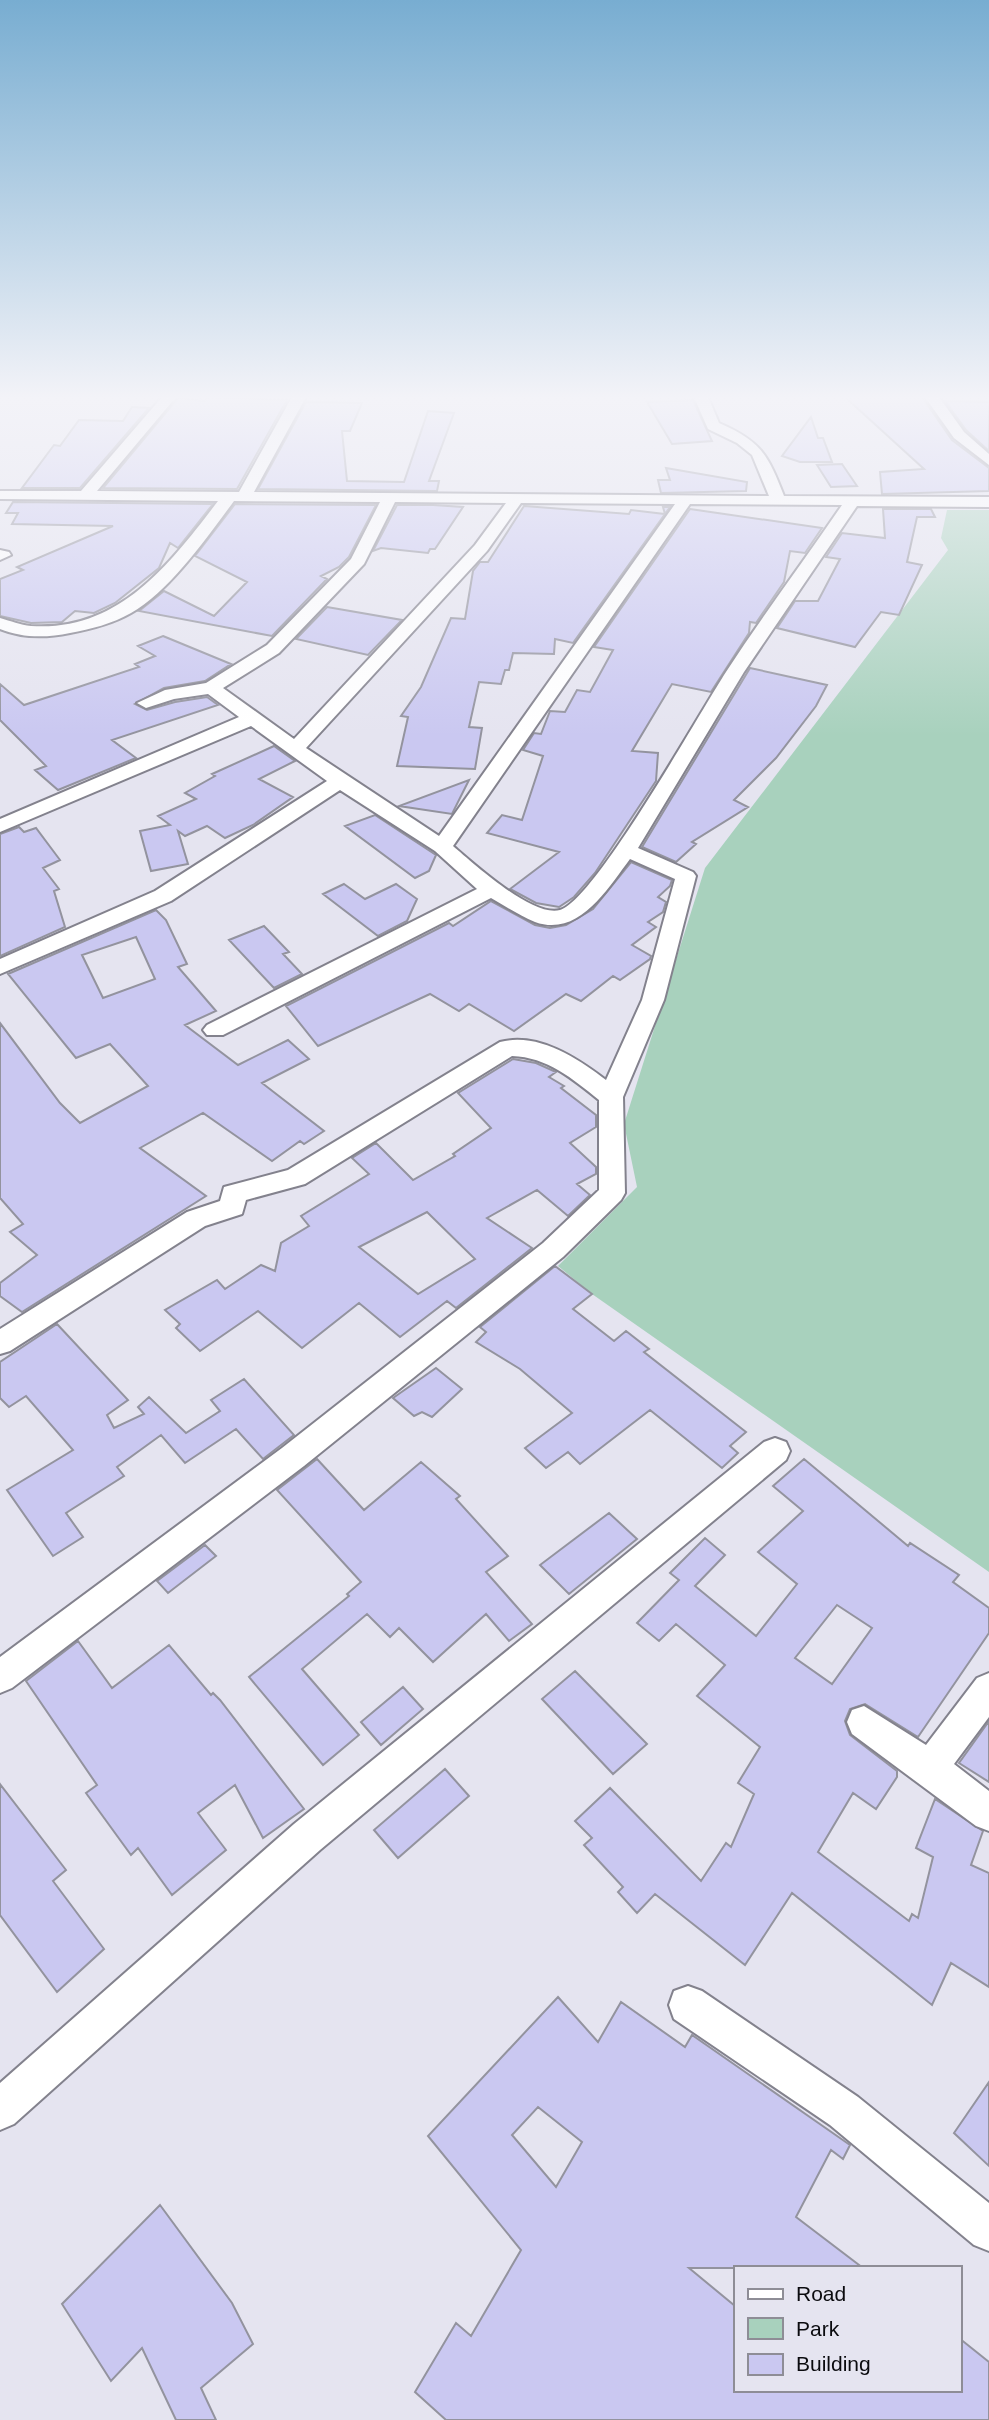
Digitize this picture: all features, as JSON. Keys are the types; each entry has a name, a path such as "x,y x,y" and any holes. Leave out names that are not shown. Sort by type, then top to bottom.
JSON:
{"street":[{"path":"0,623 32,634 98,620 129,608 224,510"},
{"path":"146,704 171,694 211,688 273,649 358,561 384,510"},
{"path":"296,748 481,548 509,510"},
{"path":"442,847 679,510"},
{"path":"211,688 340,780 442,847 491,890 542,917 560,918 572,913 598,887 626,850 735,672 847,510"},
{"path":"0,826 198,744 253,718"},
{"path":"0,967 163,896 340,780"},
{"path":"0,1677 293,1457 553,1250 612,1193 611,1097 653,1000 686,876 626,850"},
{"path":"215,1030 491,890"},
{"path":"0,1343 196,1219 233,1207 233,1194 296,1177 508,1048 535,1049 555,1057 611,1097"},
{"path":"0,2110 307,1837 775,1451"},
{"path":"930,1768 989,1689"},
{"path":"864,1722 989,1813"},
{"path":"688,2005 844,2111 989,2230"}],"green space":[{"path":"947,510 989,510 989,1572 592,1294 558,1266 637,1187 624,1124 705,868 948,550 941,538"}],"building":[{"path":"8,510 208,510 178,548 170,543 159,568 115,603 94,613 75,611 62,622 31,623 0,616 0,579 23,570 17,567 113,526 12,524 18,513 6,513"},
{"path":"230,510 373,510 349,557 339,567 321,576 327,579 272,636 139,611 164,591 214,616 247,582 195,556"},
{"path":"394,510 461,510 435,549 430,549 428,553 381,548 373,551"},
{"path":"521,510 629,514 631,510 665,514 664,510 668,510 573,643 555,639 554,654 513,653 509,670 505,670 501,684 479,682 469,727 482,728 475,769 397,766 408,717 401,716 421,687 451,618 465,619 473,571 480,562 488,562"},
{"path":"689,510 822,528 805,553 790,551 784,582 756,623 750,622 749,633 711,692 672,684 632,751 658,753 656,781 595,873 574,897 559,907 536,903 510,889 559,852 487,833 502,815 522,820 543,756 523,750 534,733 541,734 550,711 565,712 577,690 590,692 613,650 594,647"},
{"path":"883,510 931,510 935,517 917,517 907,562 922,565 899,615 881,612 855,647 777,628 795,601 818,601 840,559 826,557 842,533 885,538"},
{"path":"327,607 402,620 368,655 296,639"},
{"path":"163,636 231,664 205,681 164,688 135,704 147,710 207,697 218,705 112,740 136,758 58,790 35,770 46,766 0,720 0,684 24,705 139,667 135,664 155,656 138,646"},
{"path":"750,668 827,685 816,706 776,758 734,800 748,807 692,842 696,844 676,862 642,847"},
{"path":"274,746 295,761 259,779 293,797 253,825 225,838 207,826 185,836 178,831 188,864 151,871 140,831 170,825 158,816 196,799 185,793 215,776 212,774"},
{"path":"469,780 452,814 399,806"},
{"path":"375,815 436,855 429,871 415,878 345,826"},
{"path":"19,827 24,832 36,828 60,860 43,868 59,889 54,891 65,927 0,956 0,834"},
{"path":"631,862 672,880 670,886 658,897 666,902 663,912 648,922 656,927 632,945 651,956 650,959 620,980 613,976 581,1001 566,994 514,1031 469,1004 459,1011 430,994 318,1046 286,1006 449,923 453,926 491,901 535,925 550,928 566,925 593,909"},
{"path":"344,884 365,899 396,884 417,899 407,921 378,936 323,894"},
{"path":"156,910 166,920 187,964 178,967 216,1011 185,1025 238,1065 288,1040 309,1059 262,1083 324,1131 304,1144 300,1141 272,1161 203,1113 140,1148 206,1196 22,1312 0,1296 0,1283 37,1255 10,1232 23,1224 0,1198 0,1023 60,1103 80,1123 148,1086 110,1044 76,1058 8,974","holes":["136,937 155,979 103,998 82,955"]},
{"path":"264,926 289,952 283,954 302,974 274,988 229,940"},
{"path":"513,1059 536,1063 556,1072 549,1077 564,1086 561,1088 596,1115 596,1127 570,1143 596,1167 596,1174 577,1184 590,1195 568,1216 537,1190 487,1218 532,1248 456,1308 447,1301 400,1337 359,1303 302,1348 258,1311 200,1351 176,1328 180,1324 165,1310 217,1280 225,1289 261,1265 275,1271 281,1243 309,1226 301,1216 369,1174 352,1158 376,1143 413,1180 455,1156 453,1154 491,1128 458,1093","holes":["427,1212 475,1259 418,1294 359,1247"]},
{"path":"555,1266 592,1294 573,1309 614,1341 626,1331 649,1349 644,1352 746,1432 730,1446 738,1453 722,1468 650,1410 580,1464 568,1452 546,1468 525,1448 572,1413 520,1369 476,1342 486,1332 480,1327"},
{"path":"57,1324 128,1400 107,1415 114,1428 144,1414 138,1407 149,1397 186,1433 220,1411 211,1400 244,1379 294,1435 263,1459 236,1429 185,1463 161,1435 117,1467 124,1476 66,1513 83,1537 53,1556 7,1490 73,1450 26,1396 9,1407 0,1398 0,1362"},
{"path":"436,1368 462,1389 432,1417 422,1412 414,1416 393,1398"},
{"path":"317,1459 364,1510 421,1462 460,1496 456,1499 508,1556 486,1572 532,1624 509,1641 486,1614 433,1662 399,1628 390,1637 367,1614 302,1669 359,1735 323,1765 249,1677 349,1596 347,1594 361,1582 277,1490"},
{"path":"804,1459 908,1546 910,1543 959,1575 953,1582 989,1608 989,1633 918,1737 865,1704 850,1709 845,1721 850,1735 897,1771 897,1777 876,1809 853,1793 818,1852 909,1921 912,1914 918,1918 933,1857 916,1848 935,1799 983,1831 971,1865 989,1873 989,1987 951,1963 932,2005 792,1893 745,1965 655,1894 637,1913 618,1892 623,1887 584,1845 592,1838 575,1821 610,1788 701,1881 726,1843 731,1847 754,1794 738,1783 760,1747 697,1696 725,1665 676,1624 659,1641 637,1623 679,1580 670,1573 705,1538 725,1555 695,1586 756,1636 797,1584 758,1552 803,1511 773,1486","holes":["837,1605 872,1628 832,1684 795,1658"]},
{"path":"609,1513 637,1539 569,1594 540,1565"},
{"path":"205,1545 216,1556 168,1593 157,1581"},
{"path":"78,1641 112,1688 169,1645 211,1695 213,1693 220,1700 304,1809 263,1838 235,1785 198,1813 226,1850 172,1895 138,1848 131,1855 86,1793 97,1785 26,1681"},
{"path":"575,1671 647,1744 613,1774 542,1699"},
{"path":"403,1687 423,1709 381,1745 361,1722"},
{"path":"989,1721 989,1782 959,1763"},
{"path":"445,1769 469,1796 398,1858 374,1830"},
{"path":"0,1784 66,1870 53,1881 104,1949 57,1992 0,1915"},
{"path":"558,1997 598,2042 621,2002 685,2047 692,2035 850,2145 843,2159 831,2150 796,2217 860,2266 689,2268 734,2305 734,2392 961,2392 961,2340 989,2362 989,2420 446,2420 415,2392 456,2323 471,2336 521,2250 428,2136","holes":["538,2107 582,2142 556,2187 512,2135"]},
{"path":"989,2082 989,2166 954,2133"},
{"path":"160,2205 232,2303 253,2344 201,2388 216,2420 176,2420 142,2348 111,2381 62,2304"}]}
